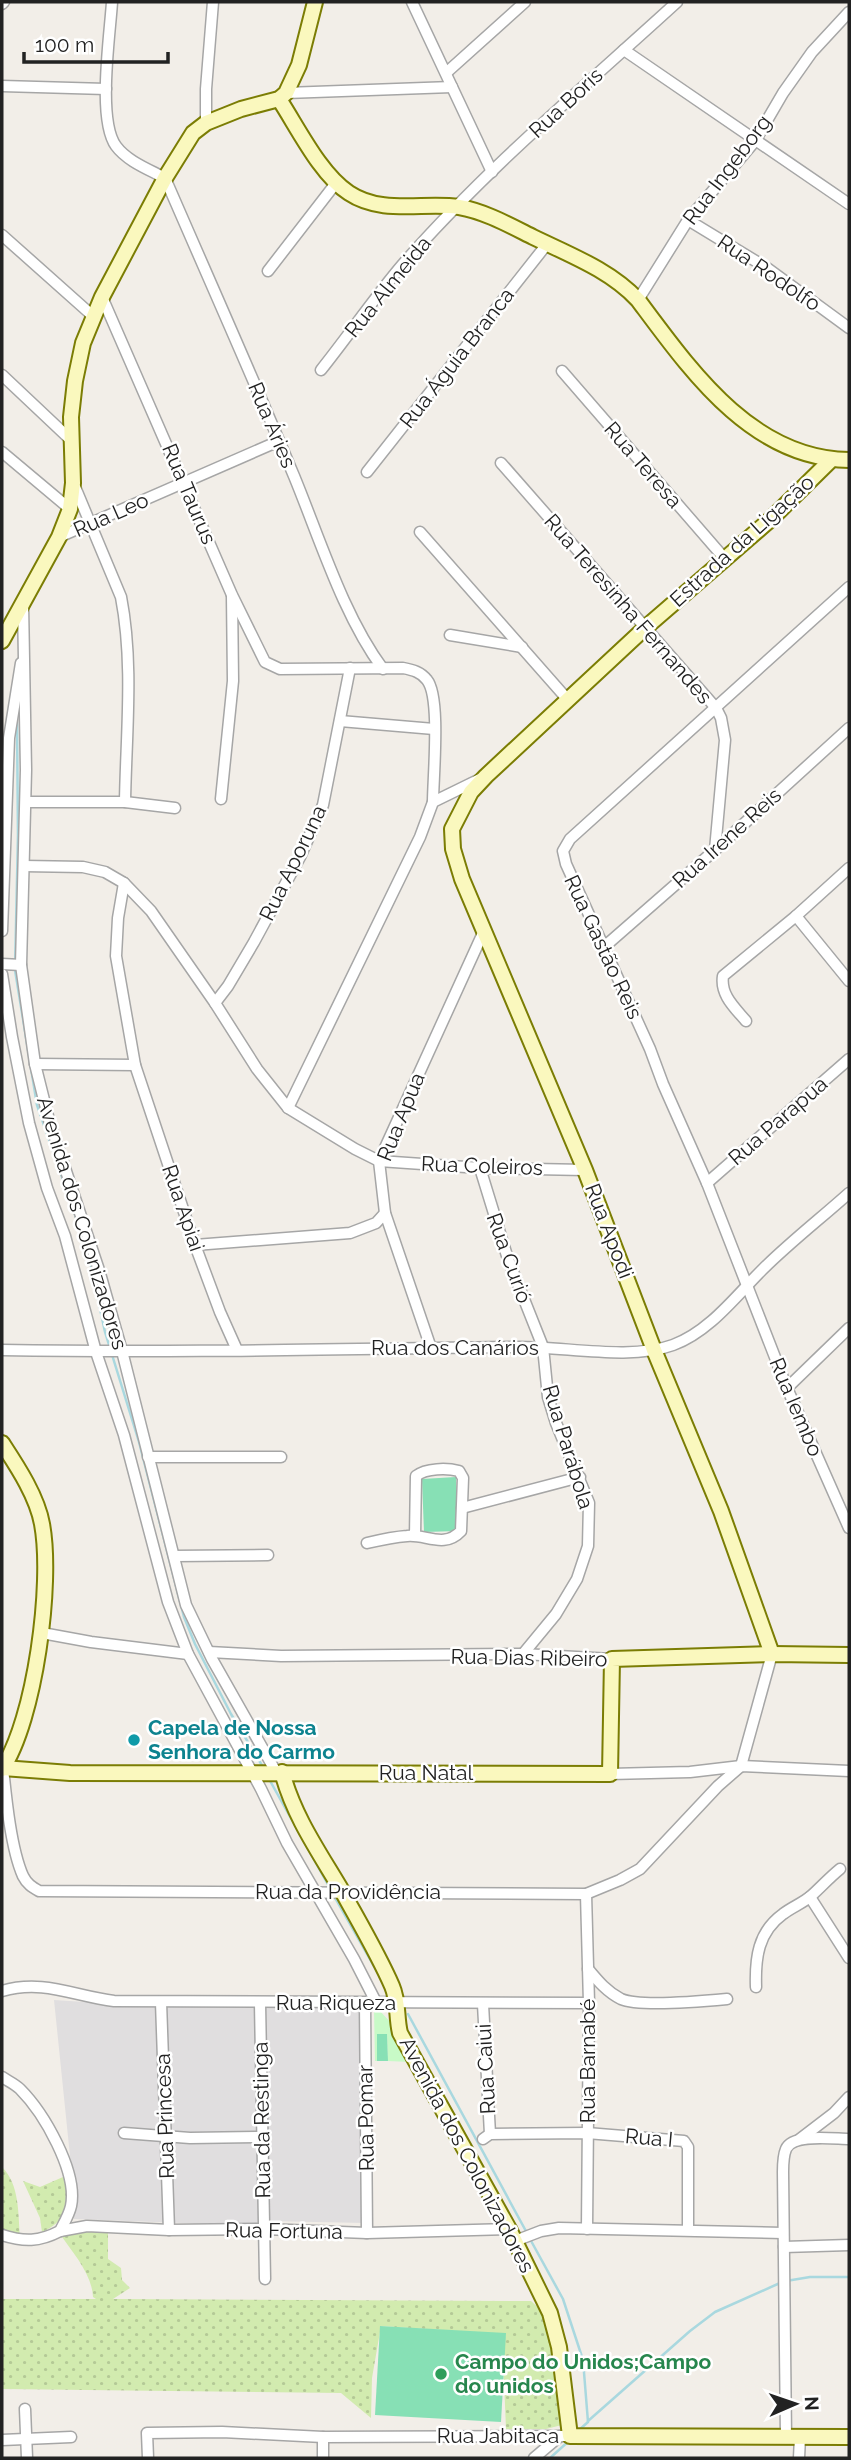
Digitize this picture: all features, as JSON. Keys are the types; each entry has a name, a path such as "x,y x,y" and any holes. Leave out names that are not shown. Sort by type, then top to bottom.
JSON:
{"street":[{"path":"112,2 106,89 111,138 117,148 135,162 165,178"},
{"path":"206,123 213,2"},
{"path":"283,96 299,65 316,2"},
{"path":"412,2 492,172"},
{"path":"446,73 525,2"},
{"name":"Rua Boris","path":"457,207 677,2"},
{"name":"Rua Ingeborg","path":"638,300 688,220 755,141 783,93 812,52 849,12"},
{"path":"624,50 849,204"},
{"path":"2,86 106,89"},
{"path":"2,641 59,537 70,509 73,483 71,417 78,360 93,317 186,141 206,123 283,96 452,87"},
{"name":"Estrada da Ligação","path":"283,96 336,183 365,201 382,205 457,207 506,224 603,272 628,289 729,410 754,429 782,443 831,460"},
{"name":"Rua Áries","path":"165,178 279,441 348,609 367,647 383,669"},
{"path":"268,271 336,183"},
{"name":"Rua Almeida","path":"321,370 402,265 457,207"},
{"name":"Rua Rodolfo","path":"688,220 767,268 849,328"},
{"path":"2,235 93,317"},
{"name":"Rua Águia Branca","path":"367,472 547,244"},
{"name":"Rua Taurus","path":"102,297 232,595 265,662 280,669 350,668"},
{"name":"Rua Teresa","path":"562,371 726,559"},
{"path":"2,375 72,442"},
{"name":"Rua Leo","path":"59,537 279,441"},
{"path":"2,452 70,509"},
{"path":"831,460 849,460"},
{"name":"Estrada da Ligação","path":"460,810 471,792 486,776 645,628 771,519 831,460"},
{"name":"Rua Teresinha Fernandes","path":"501,463 722,718 725,740 715,850"},
{"path":"73,483 121,597 127,642 125,802"},
{"path":"420,532 568,700"},
{"name":"Rua Gastão Reis","path":"747,1286 707,1182 566,864 564,851 566,843 849,587"},
{"path":"220,799 233,681 232,595"},
{"name":"Avenida dos Colonizadores","path":"23,603 26,699 26,802 22,845 24,866 9,966 29,1123 124,1435 168,1602 188,1654 297,1816 392,1985 398,2003 397,2020 400,2033 520,2235 554,2325 570,2436"},
{"path":"450,635 522,647"},
{"name":"Avenida dos Colonizadores","path":"2,931 9,729 24,645"},
{"path":"288,1108 420,837 433,802 435,701 426,679 415,670 403,668 350,668 340,721 434,729"},
{"name":"Rua Aporuna","path":"215,1003 254,942 319,816 340,721"},
{"name":"Rua Irene Reis","path":"604,947 849,727"},
{"path":"433,802 486,776"},
{"path":"26,802 125,802 175,808"},
{"name":"Rua Apodi","path":"460,810 452,829 453,849 462,879 585,1170 654,1350 721,1511 772,1654"},
{"path":"6,844 22,845"},
{"path":"24,866 83,867 105,872 124,883 151,911 257,1069 288,1108 321,1130 379,1161"},
{"path":"746,1021 725,993 723,976 796,916 849,867"},
{"name":"Rua Apiai","path":"124,883 118,918 117,956 135,1065 195,1245 237,1350"},
{"path":"796,916 849,981"},
{"name":"Rua Apua","path":"431,1348 385,1213 379,1161 483,933"},
{"name":"Avenida dos Colonizadores","path":"9,966 49,1120 99,1270 186,1605 268,1773 287,1843 318,1891 377,2004"},
{"name":"Rua Parapua","path":"707,1182 849,1059"},
{"path":"35,1065 135,1065"},
{"name":"Rua Coleiros","path":"379,1161 480,1168 585,1170"},
{"name":"Rua Curió","path":"480,1168 508,1259 543,1346"},
{"name":"Rua dos Canários","path":"2,1350 99,1352 543,1346 616,1352 654,1350 676,1344 713,1318 849,1193"},
{"path":"195,1245 350,1233 376,1223 385,1213"},
{"name":"Rua Iembo","path":"747,1286 787,1388 849,1528"},
{"path":"787,1388 849,1328"},
{"name":"Rua Parábola","path":"523,1654 556,1614 577,1579 588,1546 589,1503 548,1397 543,1346"},
{"path":"2,1443 28,1488 42,1524 44,1570 42,1633 29,1695 18,1737 2,1769"},
{"path":"148,1457 281,1457"},
{"path":"367,1543 415,1536 435,1541 456,1536 461,1531 463,1478 459,1471 451,1469 421,1472 416,1476 415,1536"},
{"path":"461,1508 580,1477"},
{"path":"174,1556 268,1555"},
{"path":"42,1633 188,1654"},
{"name":"Rua Dias Ribeiro","path":"209,1652 281,1656 523,1654 612,1659 772,1654 849,1655"},
{"path":"741,1766 772,1654"},
{"path":"610,1774 612,1659"},
{"name":"Rua Natal","path":"2,1769 70,1773 610,1774 690,1772 741,1766 849,1771"},
{"name":"Rua da Providência","path":"2,1769 20,1866 30,1886 39,1891 586,1894 640,1869 718,1786 741,1766"},
{"path":"756,1987 755,1962 769,1926 810,1897 839,1870"},
{"name":"Rua Barnabé","path":"586,1894 589,2003 587,2229"},
{"path":"810,1897 849,1958"},
{"path":"588,1969 601,1985 624,2000 683,2002 727,1998"},
{"name":"Rua Riqueza","path":"2,1991 22,1986 39,1986 114,2001 161,2002 589,2003"},
{"name":"Rua Princesa","path":"161,2002 169,2230"},
{"name":"Rua da Restinga","path":"260,2003 265,2278"},
{"name":"Rua Pomar","path":"365,2003 367,2232"},
{"name":"Rua Caiui","path":"483,2004 486,2137"},
{"path":"2,2077 19,2088 45,2122 69,2173 72,2205 60,2231"},
{"path":"799,2458 793,2437 784,2300 783,2172 786,2148 834,2113 849,2098"},
{"path":"124,2133 164,2137 263,2137"},
{"name":"Rua I","path":"486,2137 587,2133 684,2141 688,2147 688,2230"},
{"path":"800,2139 849,2140"},
{"name":"Rua Fortuna","path":"2,2235 24,2241 37,2240 60,2231 86,2226 169,2230 264,2229 520,2235 559,2228 783,2233"},
{"path":"784,2247 849,2245"},
{"path":"25,2409 27,2458"},
{"name":"Rua Jabitaca","path":"148,2458 147,2433 222,2432 323,2437 849,2437"},
{"path":"534,2458 570,2436"},
{"path":"2,2440 71,2437"},
{"path":"323,2437 323,2458"}],"shaded area":[{"path":"54,2000 146,2006 259,2006 262,2226 74,2219 74,2195"},
{"path":"364,2006 365,2223 268,2221 265,2007"}],"green space":[{"path":"456,1477 458,1531 424,1532 422,1479"},
{"path":"374,2010 379,2010 392,2024 410,2062 388,2061 387,2034 377,2034 375,2061"},
{"path":"377,2034 387,2034 388,2061 377,2061"},
{"path":"2,2167 15,2191 20,2237 2,2234"},
{"path":"63,2177 69,2194 66,2210 56,2223 42,2232 40,2218 23,2181 40,2187"},
{"path":"100,2231 108,2233 108,2259 121,2268 122,2280 130,2288 113,2299 531,2301 542,2311 552,2337 562,2425 546,2429 506,2429 502,2334 381,2326 372,2378 371,2418 341,2393 2,2389 2,2299 96,2299 93,2297 86,2272 60,2234"},
{"name":"Campo do Unidos;Campo do unidos","path":"380,2326 506,2333 501,2422 375,2415"}],"waterway":[{"path":"17,722 15,970 37,1105 88,1252 105,1332 139,1442 184,1617 231,1714 263,1767"},
{"path":"269,1779 331,1890"},
{"path":"334,1896 384,1984"},
{"path":"408,2014 527,2233"},
{"path":"530,2239 563,2299 583,2360 588,2422 579,2430"},
{"path":"786,2281 810,2277 849,2277"},
{"path":"588,2421 715,2312 780,2283"},
{"path":"550,2458 570,2440"}],"place":[{"name":"Capela de Nossa Senhora do Carmo","path":"134,1740"},
{"name":"Campo do Unidos;Campo do unidos","path":"441,2374"}]}
